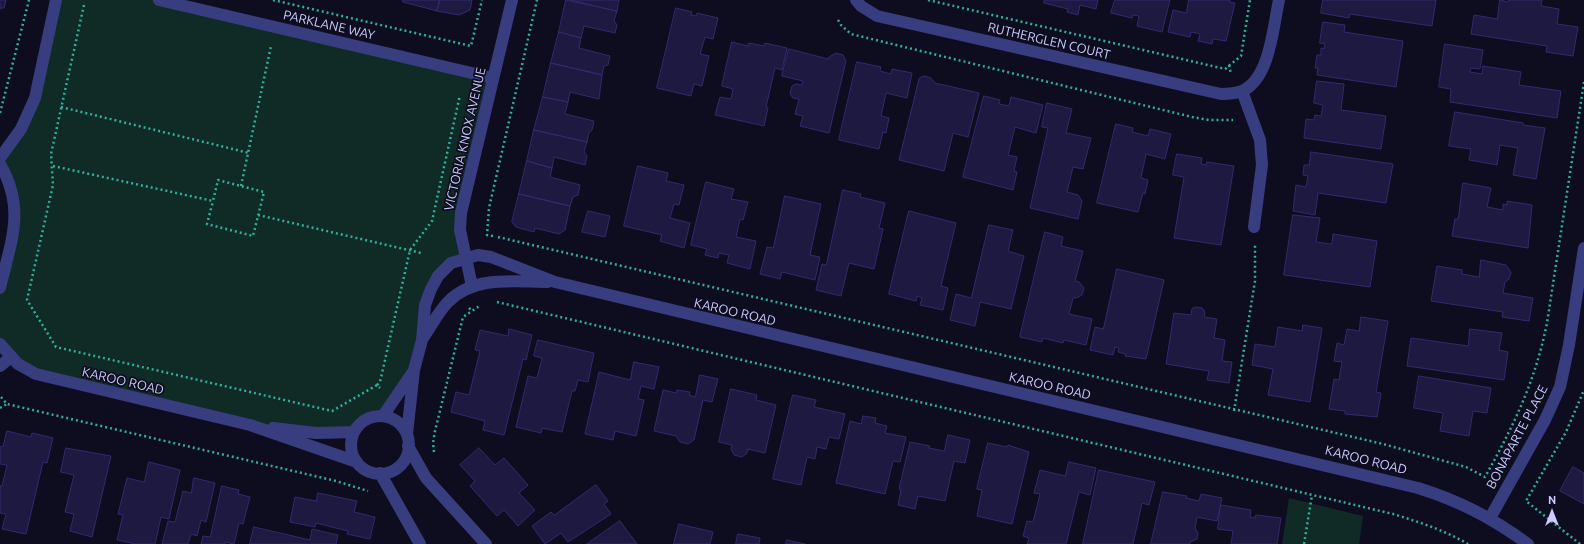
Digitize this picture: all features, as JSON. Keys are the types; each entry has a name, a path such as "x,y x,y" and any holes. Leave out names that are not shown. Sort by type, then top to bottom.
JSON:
{"street":[{"path":"0,158 21,129 35,98 56,0"},
{"name":"PARKLANE WAY","path":"159,0 494,78"},
{"name":"VICTORIA KNOX AVENUE","path":"472,286 460,230 461,213 512,0"},
{"name":"RUTHERGLEN COURT","path":"856,0 877,16 1221,94 1242,90 1260,76 1265,62 1279,0"},
{"path":"1242,90 1261,146 1262,165 1254,227"},
{"path":"0,164 11,186 14,196 15,211 13,233 0,288"},
{"name":"BONAPARTE PLACE","path":"1490,518 1545,420 1560,387 1569,345 1584,248"},
{"name":"KAROO ROAD","path":"408,440 414,370 422,340 425,305 431,289 438,276 451,263 478,255 490,257 555,282 1418,488 1465,505 1490,518 1528,544"},
{"name":"KAROO ROAD","path":"422,340 447,302 472,286 489,282 555,282"},
{"name":"KAROO ROAD","path":"0,344 11,357 26,370 46,378 250,426 357,462"},
{"path":"0,366 11,357"},
{"name":"KAROO ROAD","path":"383,416 414,370"},
{"path":"408,440 406,455 402,463 395,469 380,473 369,471 357,462 351,448 354,432 358,425 365,420 383,416 397,422 408,440 426,478 486,544"},
{"name":"KAROO ROAD","path":"250,426 316,433 354,432"},
{"path":"380,473 420,544"}],"path":[{"path":"0,114 29,0"},
{"path":"273,0 471,46 482,0"},
{"path":"537,0 489,208 487,235 1234,411 1383,444 1466,467 1485,477 1509,434 1525,400 1540,357 1547,323 1584,82"},
{"path":"928,0 1225,69 1241,56 1250,0"},
{"path":"84,5 51,154 53,166 53,185 27,300 56,348 332,411 377,385 380,382 410,250 432,221 460,96"},
{"path":"838,20 841,25 851,34 1192,117 1219,121 1238,119"},
{"path":"242,186 272,40"},
{"path":"1230,65 1231,74"},
{"path":"61,107 249,153"},
{"path":"53,166 213,201"},
{"path":"218,180 264,192 253,236 207,224 213,201 218,180"},
{"path":"258,215 421,253"},
{"path":"1234,411 1255,281 1257,260 1254,227"},
{"path":"490,300 1312,495 1423,523 1448,533 1468,544"},
{"path":"465,303 472,311"},
{"path":"435,457 433,443 435,431 463,317 484,304"},
{"path":"377,385 380,388"},
{"path":"1580,544 1526,501 1566,432 1584,390"},
{"path":"1,397 7,404 336,481 372,493"},
{"path":"0,408 7,404"},
{"path":"1304,544 1312,495"}],"green space":[{"path":"57,0 159,0 493,78 461,213 465,258 438,276 414,370 383,416 366,420 354,432 250,425 46,378 0,344 0,288 15,211 0,164 21,129"},
{"path":"1289,498 1363,516 1359,544 1282,544"}],"building":[{"path":"0,0 6,0 4,8 0,8"},
{"path":"403,0 440,0 437,11 403,2"},
{"path":"440,0 472,0 470,10 459,15 437,11"},
{"path":"566,0 617,11 614,21 617,25 615,33 584,26 581,38 559,32"},
{"path":"571,0 619,0 617,11"},
{"path":"1045,0 1098,0 1096,9 1080,5 1078,15 1067,12 1068,9 1044,3"},
{"path":"1115,0 1170,0 1162,32 1137,26 1139,16 1133,15 1132,18 1111,13"},
{"path":"1189,0 1230,0 1229,2 1235,3 1226,41 1213,39 1212,44 1198,41 1200,34 1191,32 1190,37 1168,32 1173,10 1186,13"},
{"path":"1323,0 1436,0 1432,26 1350,14 1349,18 1321,13"},
{"path":"1500,0 1508,2 1509,0 1542,0 1541,6 1559,9 1557,24 1578,27 1573,56 1546,52 1547,46 1471,34 1474,15 1497,19"},
{"path":"676,8 692,12 691,15 696,16 697,13 718,18 713,39 705,37 700,54 709,56 702,86 694,84 691,96 657,88"},
{"path":"1323,22 1345,25 1344,32 1403,41 1396,87 1317,75 1318,68 1315,68 1317,55 1321,55 1321,48 1324,49 1325,44 1320,43"},
{"path":"559,32 581,38 579,48 610,56 608,65 604,66 602,75 551,63"},
{"path":"732,42 748,46 749,43 764,46 765,43 787,48 782,70 775,68 766,107 768,108 764,126 715,115 720,97 731,99 733,89 722,86"},
{"path":"1445,44 1483,50 1480,69 1471,68 1470,72 1482,74 1483,66 1521,72 1519,85 1561,91 1557,118 1450,102 1451,89 1439,87"},
{"path":"789,49 828,59 836,53 843,55 846,61 829,133 800,126 803,116 795,114 799,99 793,98 790,94 792,86 796,84 802,85 803,81 782,76"},
{"path":"857,62 881,67 880,71 891,74 892,69 912,73 907,98 886,93 881,116 889,118 886,133 883,132 879,149 839,140"},
{"path":"551,63 602,75 599,99 570,92 568,102 543,97"},
{"path":"924,76 931,78 935,83 979,93 968,137 953,133 944,171 899,160 919,79"},
{"path":"1317,81 1344,84 1341,110 1386,116 1381,149 1304,138 1306,119 1314,120 1315,115 1321,116 1323,105 1314,103"},
{"path":"984,96 1000,100 999,104 1009,106 1011,97 1043,105 1036,133 1015,127 1008,155 1017,157 1014,171 1017,172 1013,190 963,177"},
{"path":"543,97 568,102 565,114 594,121 587,142 534,130"},
{"path":"1047,103 1072,109 1066,133 1091,138 1083,169 1073,167 1067,192 1078,195 1082,201 1078,219 1030,208 1048,128 1042,127"},
{"path":"1455,112 1545,128 1536,179 1513,175 1518,148 1500,145 1497,165 1469,160 1471,149 1449,146"},
{"path":"1116,124 1133,128 1132,132 1148,136 1150,129 1171,134 1165,159 1146,154 1141,178 1148,180 1145,194 1143,193 1138,212 1097,203"},
{"path":"534,130 587,142 584,152 587,156 585,165 554,157 552,168 527,161"},
{"path":"1311,152 1393,164 1386,203 1318,193 1315,215 1293,211 1296,185 1306,187 1308,176 1303,175 1304,165 1309,165"},
{"path":"1177,154 1202,158 1201,164 1206,165 1207,162 1234,166 1221,245 1174,238 1184,177 1173,175"},
{"path":"527,161 552,168 550,177 580,185 578,195 573,197 570,206 519,194"},
{"path":"638,166 668,173 666,181 684,185 679,205 674,204 670,218 690,223 684,248 660,241 662,235 624,226"},
{"path":"706,182 734,189 731,199 748,202 743,220 740,219 736,237 756,241 750,269 727,263 729,255 719,253 718,258 705,255 707,249 691,245"},
{"path":"1463,183 1491,188 1487,207 1503,210 1503,204 1507,205 1507,201 1532,205 1528,248 1452,236 1455,219 1458,219"},
{"path":"843,190 861,194 860,197 885,203 879,228 883,229 874,269 849,263 841,296 816,290 822,264 826,265"},
{"path":"519,194 570,206 565,230 559,234 535,228 534,232 516,227 512,222"},
{"path":"785,196 821,204 810,255 820,257 815,280 782,272 780,279 760,274 767,247 773,248"},
{"path":"588,211 610,216 605,237 582,232"},
{"path":"909,211 956,223 941,286 948,288 943,310 920,305 922,298 917,296 916,301 889,294"},
{"path":"1293,215 1320,218 1316,242 1332,244 1333,234 1377,241 1370,287 1284,275"},
{"path":"989,225 1013,230 1008,251 1024,256 1011,309 980,302 975,326 950,320 956,294 971,298"},
{"path":"1045,232 1063,237 1061,246 1083,251 1075,281 1079,282 1084,288 1082,295 1073,298 1069,314 1092,319 1086,345 1064,340 1063,343 1043,338 1042,342 1020,337"},
{"path":"1481,260 1506,265 1511,272 1509,279 1505,282 1503,293 1533,298 1529,321 1502,317 1503,312 1431,301 1437,266 1462,270 1462,274 1479,277"},
{"path":"1117,269 1164,280 1146,359 1125,356 1126,354 1118,352 1119,348 1115,347 1113,355 1090,350 1095,327 1103,329"},
{"path":"1196,307 1202,308 1205,312 1204,317 1217,319 1214,338 1225,340 1222,361 1232,362 1229,383 1207,380 1209,371 1166,364 1174,313 1191,315 1192,309"},
{"path":"1361,317 1388,321 1376,392 1381,393 1377,417 1345,414 1345,411 1329,409 1334,379 1339,380 1342,362 1334,361 1337,343 1344,345 1347,329 1359,331"},
{"path":"1303,325 1322,328 1310,402 1268,395 1273,369 1252,365 1255,344 1275,347 1278,327 1302,331"},
{"path":"509,329 532,335 526,360 523,359 504,435 483,430 485,421 451,412 456,392 469,395 480,351 475,350 480,330 508,336"},
{"path":"1470,329 1502,333 1499,350 1508,352 1504,380 1407,366 1411,338 1468,346"},
{"path":"538,340 594,353 588,382 578,380 575,391 572,391 562,432 542,428 541,433 516,427 528,376 537,378 542,358 534,356"},
{"path":"634,362 659,367 654,389 641,386 638,399 644,400 636,436 615,431 613,440 585,434 599,372 630,380"},
{"path":"700,375 718,379 712,402 703,400 694,440 688,444 680,442 676,436 654,431 663,390 676,393 677,390 690,392 689,395 695,397"},
{"path":"1419,376 1491,388 1487,413 1473,411 1469,436 1440,431 1443,413 1414,408"},
{"path":"731,389 757,395 756,400 776,405 765,453 748,449 747,453 742,457 734,455 731,449 732,445 719,442"},
{"path":"793,395 816,400 814,407 845,414 839,439 829,437 826,449 817,447 815,459 807,457 801,485 773,479"},
{"path":"863,416 876,418 875,423 887,426 885,433 906,437 900,462 893,461 885,494 836,483 850,421 861,424"},
{"path":"7,431 31,437 32,433 53,438 47,463 43,462 26,534 2,529 6,514 0,513 0,486 2,486 7,465 0,464 0,447 3,446"},
{"path":"948,435 970,440 965,463 954,461 945,501 918,496 915,509 898,505 901,490 899,489 910,442 930,446 929,448 944,451"},
{"path":"988,443 1007,447 1008,445 1029,452 1012,524 977,516 982,490 977,489"},
{"path":"66,448 111,456 92,537 70,531 74,514 65,512 74,475 61,472"},
{"path":"479,448 495,465 504,458 528,485 519,493 535,510 518,526 504,510 497,516 470,486 475,481 460,465"},
{"path":"149,462 180,470 169,519 161,517 155,544 136,544 117,540 123,515 118,514 127,478 144,482"},
{"path":"1069,462 1096,468 1090,495 1079,492 1066,544 1027,544 1029,538 1023,536 1027,521 1033,522 1040,494 1034,493 1040,470 1065,476"},
{"path":"1573,467 1584,473 1584,504 1560,491"},
{"path":"1099,470 1155,482 1149,505 1142,503 1133,544 1083,544"},
{"path":"194,478 215,483 206,522 201,520 197,536 191,534 188,544 162,544 168,521 175,522 183,491 191,493"},
{"path":"596,485 608,501 604,504 611,514 568,542 561,533 545,544 532,526 551,512 554,515"},
{"path":"222,486 239,490 238,494 250,497 243,524 239,523 234,544 225,542 225,544 201,544 203,536 210,537"},
{"path":"1163,492 1187,496 1186,498 1199,501 1201,494 1222,498 1217,521 1197,517 1195,528 1198,533 1197,539 1190,542 1190,544 1151,544"},
{"path":"318,493 357,501 354,512 375,517 370,539 347,534 348,531 316,523 315,527 290,522 295,497 316,501"},
{"path":"1221,505 1251,510 1250,517 1255,518 1256,515 1281,518 1277,544 1231,544 1233,531 1218,529"},
{"path":"620,521 637,544 587,544"},
{"path":"679,524 713,532 710,544 674,544"},
{"path":"254,527 310,540 312,529 338,535 336,544 250,544"},
{"path":"738,534 760,538 759,544 736,544"},
{"path":"787,540 805,544 786,544"}]}
